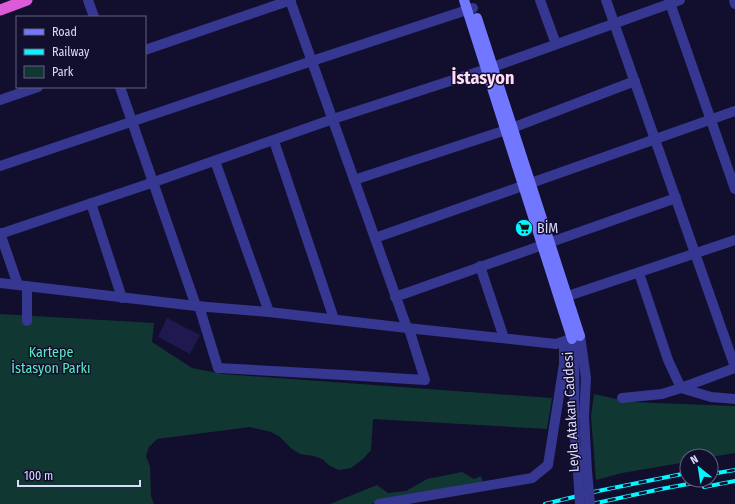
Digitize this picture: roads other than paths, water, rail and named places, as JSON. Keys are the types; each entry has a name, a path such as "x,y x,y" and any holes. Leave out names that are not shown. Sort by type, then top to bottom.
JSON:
{"highway":[{"path":"0,10 27,0"}],"main road":[{"name":"Leyla Atakan Caddesi","path":"464,0 470,6 526,186 563,298 572,339"}],"street":[{"path":"88,0 94,16"},
{"path":"120,88 198,306 218,368 425,380 291,0 146,50"},
{"path":"540,0 556,44"},
{"path":"606,0 735,367 662,394 622,398"},
{"path":"734,0 735,4"},
{"path":"27,321 22,286 0,233 91,204 274,141 333,119 489,68 673,1 735,189"},
{"path":"0,166 470,6"},
{"path":"354,180 508,129 635,81"},
{"path":"0,100 35,88"},
{"path":"375,238 735,112"},
{"path":"274,141 334,319"},
{"path":"215,161 269,312"},
{"path":"395,297 676,198"},
{"path":"91,204 122,298"},
{"path":"563,298 735,240"},
{"path":"480,266 504,338"},
{"path":"639,273 668,360 681,388 711,398 735,399"},
{"path":"0,283 122,298 269,312 408,329 556,344 572,339"},
{"path":"378,504 532,478 548,465 564,364 572,339"},
{"name":"Leyla Atakan Caddesi","path":"572,339 586,378 583,472 580,504"},
{"name":"Leyla Atakan Caddesi","path":"583,472 590,504"}],"railway":[{"path":"719,473 735,470"},
{"path":"545,504 598,491 679,475"},
{"path":"719,484 735,481"},
{"path":"592,504 679,486"}],"place":[{"name":"BİM","path":"524,228"}],"district":[{"name":"İstasyon","path":"483,78"}],"park label":[{"name":"Kartepe İstasyon Parkı","path":"51,360"}]}
